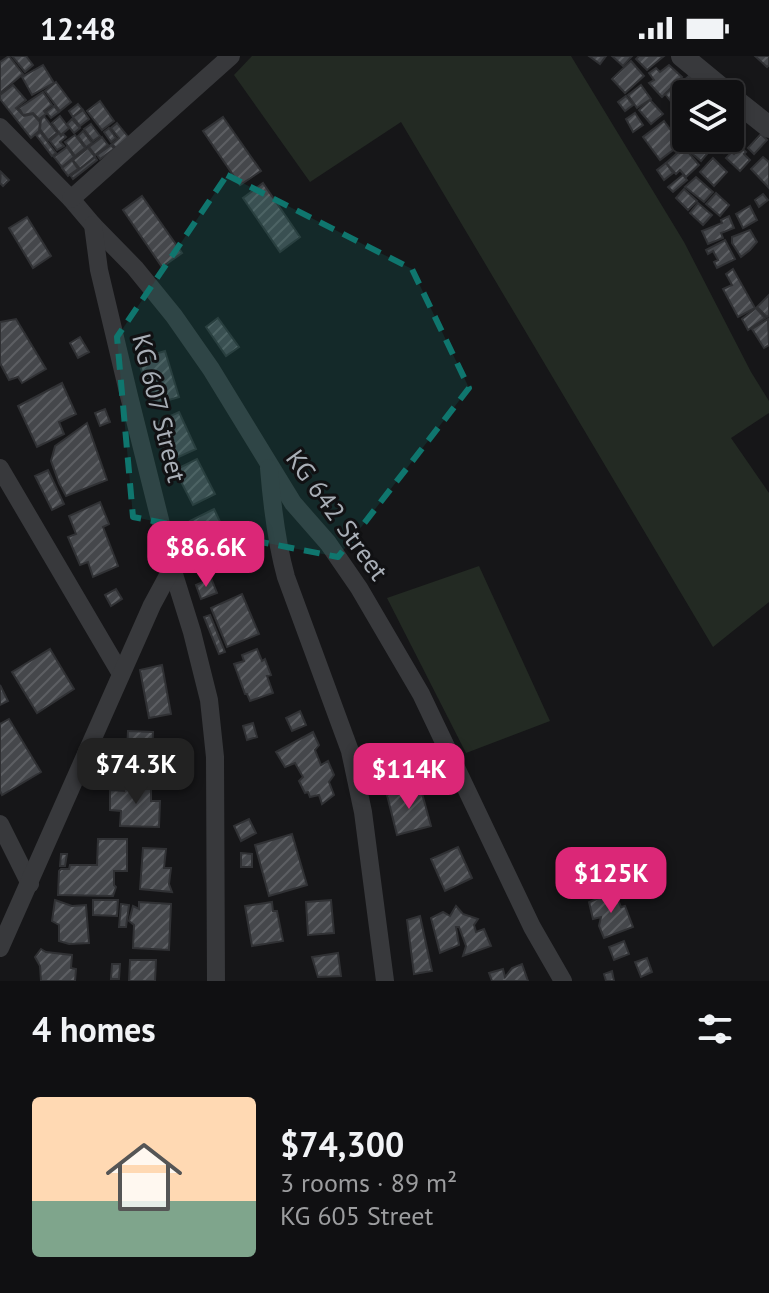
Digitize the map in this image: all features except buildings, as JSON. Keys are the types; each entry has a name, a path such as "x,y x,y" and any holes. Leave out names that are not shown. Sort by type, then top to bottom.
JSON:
{"street":[{"path":"71,199 231,56"},
{"path":"682,56 711,80"},
{"path":"744,107 769,127"},
{"name":"KG 642 Street","path":"0,127 135,268 174,316 211,369 293,503 328,543 359,588 421,694 532,927 563,981"},
{"name":"KG 607 Street","path":"93,225 99,270 172,568 209,700 213,742 216,981"},
{"path":"268,465 273,515 286,577 350,751 365,827 385,981"},
{"path":"0,468 121,674"},
{"path":"0,948 152,605 172,568"},
{"path":"0,824 30,884"}],"highlighted area":[{"path":"227,175 412,269 469,388 338,557 133,517 117,337"}],"shaded area":[{"path":"252,56 571,56 684,242 769,401 769,413 731,438 769,493 769,602 713,647 401,122 310,182 234,75"},
{"path":"479,566 550,721 466,753 387,598"}]}
